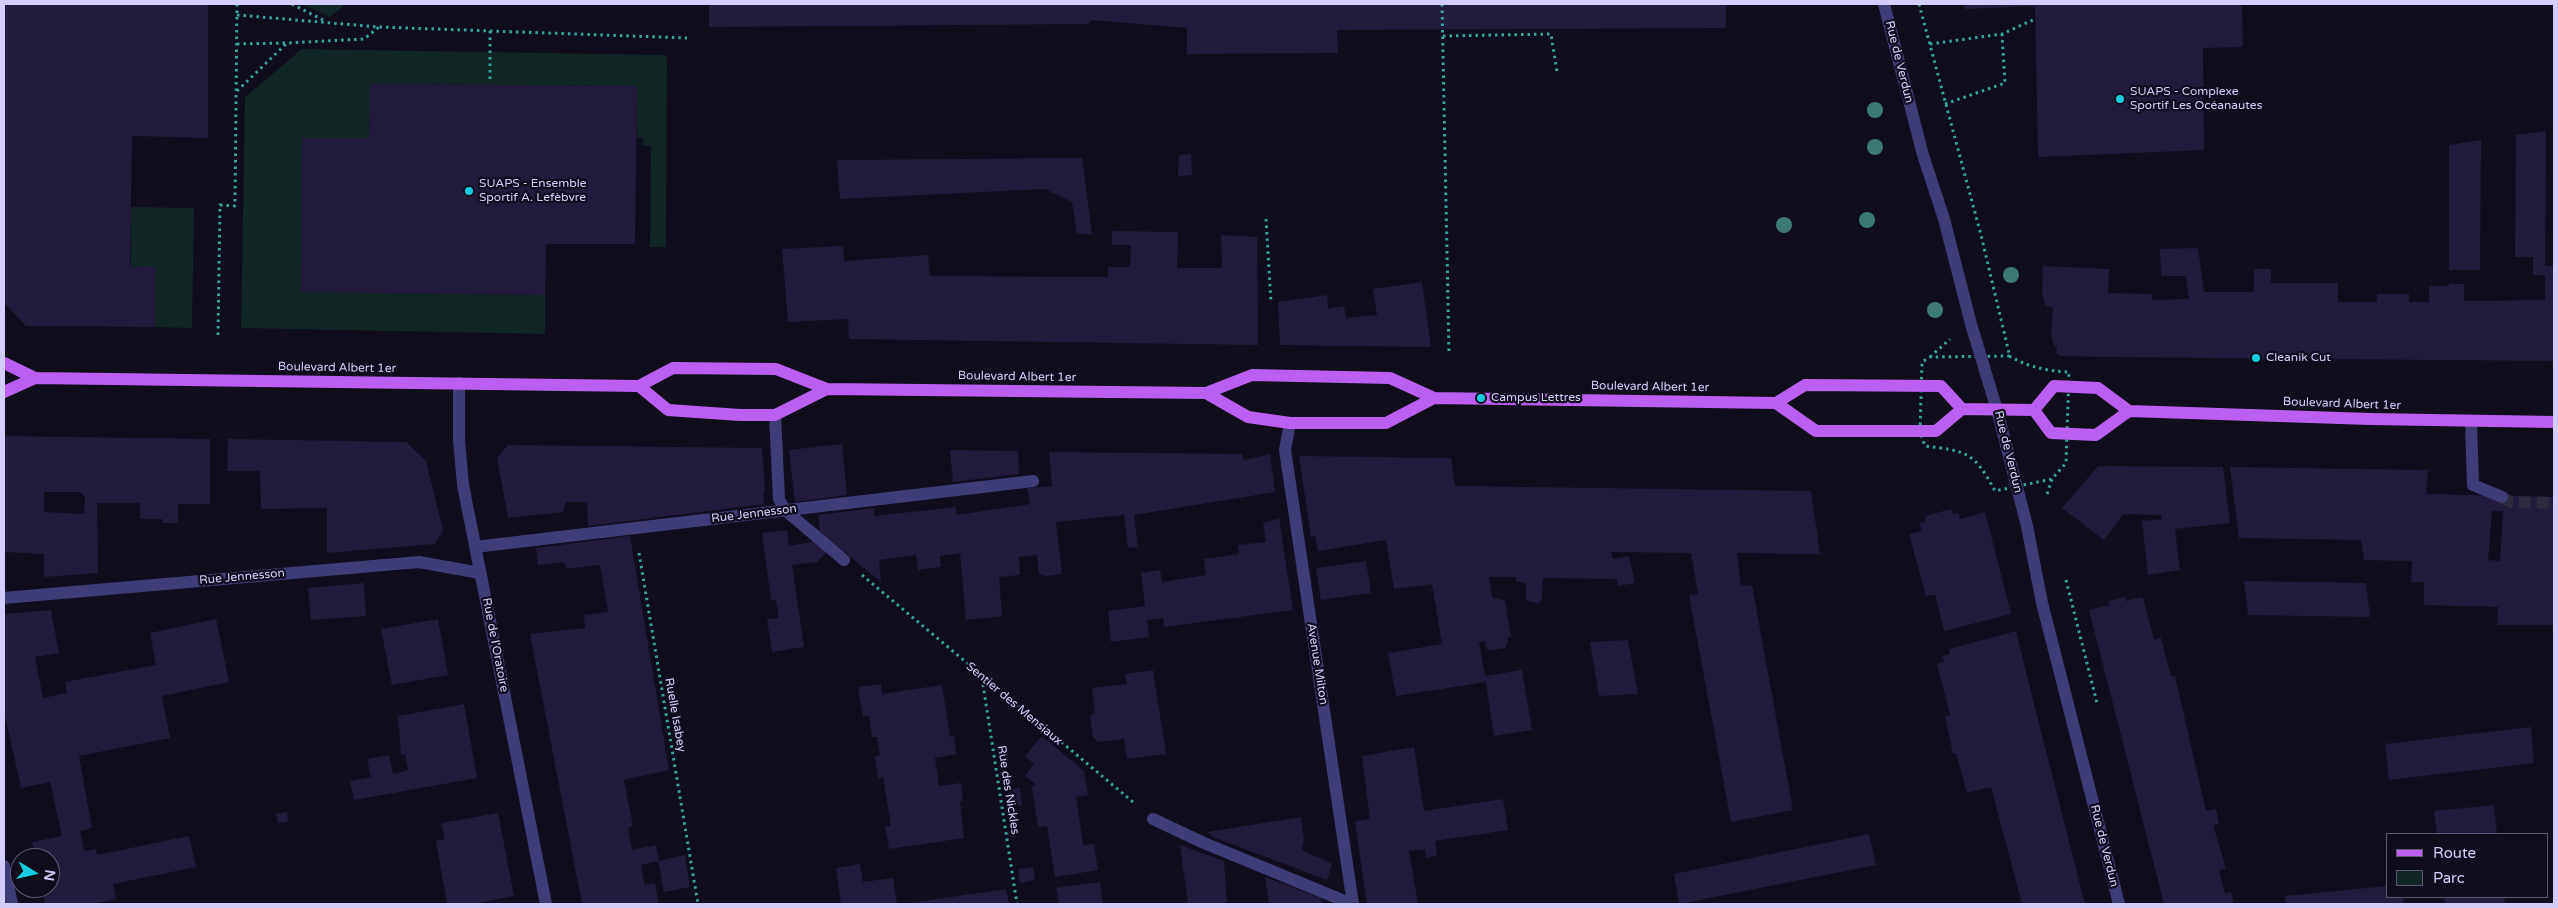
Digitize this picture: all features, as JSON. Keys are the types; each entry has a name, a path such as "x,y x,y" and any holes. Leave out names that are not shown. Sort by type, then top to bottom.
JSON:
{"main road":[{"name":"Boulevard Albert 1er","path":"4,362 35,378"},
{"name":"Boulevard Albert 1er","path":"4,392 35,378 639,386 673,368 776,369 827,389 1206,393 1252,375 1390,378 1434,398 1776,403"},
{"path":"1962,409 1942,386 1805,385 1776,403 1816,431 1936,431 1962,409 2034,410"},
{"name":"Boulevard Albert 1er","path":"639,386 668,410 740,415 775,415 827,389"},
{"path":"2054,386 2098,388 2129,411 2096,435 2087,435 2051,433 2034,410 2054,386"},
{"name":"Boulevard Albert 1er","path":"1206,393 1248,417 1290,423 1386,423 1434,398"},
{"name":"Boulevard Albert 1er","path":"2129,411 2554,422"}],"street":[{"name":"Rue de Verdun","path":"1884,4 1922,155 1944,219 1971,324 1997,410 2027,526 2042,603 2118,904"},
{"name":"Rue de l'Oratoire","path":"459,384 459,440 463,485 546,904"},
{"path":"775,415 779,499 786,510 844,560"},
{"path":"2471,421 2474,485 2502,497"},
{"name":"Avenue Milton","path":"1290,423 1285,450 1353,904"},
{"name":"Rue Jennesson","path":"475,547 1033,481"},
{"name":"Rue Jennesson","path":"4,598 419,562 480,573"},
{"path":"1153,819 1204,843 1353,904"},
{"path":"4,866 12,904"}],"path":[{"path":"218,335 220,205 235,206 237,4"},
{"path":"292,4 326,22"},
{"path":"1442,4 1449,352"},
{"path":"1919,4 1981,235 2006,333 2009,356"},
{"path":"237,15 379,27 687,38"},
{"path":"1930,44 2002,34 2035,19"},
{"path":"237,44 364,39 379,27"},
{"path":"490,31 490,79"},
{"path":"1442,36 1551,34 1557,72"},
{"path":"1945,104 2005,83 2002,34"},
{"path":"236,91 287,43"},
{"path":"1266,219 1271,303"},
{"name":"Ruelle Isabey","path":"634,528 698,904"},
{"name":"Sentier des Mensiaux","path":"844,560 982,678 1153,819"},
{"name":"Rue des Nickles","path":"982,678 1017,904"}],"green space":[{"path":"302,4 346,4 330,17"},
{"path":"302,49 664,55 667,58 666,247 650,247 651,146 643,146 643,138 637,138 637,86 371,84 369,138 302,138 301,292 545,295 545,334 241,328 245,97"},
{"path":"131,207 194,208 192,328 155,327 155,267 131,267"}],"building":[{"path":"4,4 208,4 208,138 132,136 130,267 155,266 155,327 26,326 4,303"},
{"path":"709,4 1726,4 1726,28 1337,30 1338,53 1187,54 1187,28 1091,20 1088,24 709,27"},
{"name":"SUAPS - Complexe Sportif Les Océanautes","path":"1964,4 2242,4 2243,47 2203,48 2204,150 2038,157 2035,6 1965,9"},
{"name":"SUAPS - Ensemble Sportif A. Lefèbvre","path":"370,84 637,86 635,244 546,244 545,295 301,292 302,138 369,138"},
{"path":"2546,131 2545,266 2554,266 2554,361 2107,357 2060,356 2056,353 2057,347 2054,345 2051,334 2053,307 2045,306 2042,292 2043,266 2109,269 2108,293 2152,294 2152,300 2189,299 2186,276 2161,276 2160,249 2198,248 2204,292 2254,292 2254,269 2271,269 2271,283 2338,283 2338,302 2377,302 2377,294 2409,294 2409,302 2429,302 2429,286 2449,286 2449,284 2464,284 2464,301 2545,300 2545,275 2533,275 2533,257 2515,257 2516,135"},
{"path":"2481,140 2480,270 2449,270 2449,145"},
{"path":"1191,154 1192,175 1178,176 1179,155"},
{"path":"1082,158 1092,234 1077,234 1072,202 1045,189 840,199 837,160"},
{"path":"1112,231 1178,232 1177,268 1222,268 1221,235 1257,237 1258,345 849,339 848,319 788,322 782,249 843,246 844,261 928,255 930,276 1108,277 1108,267 1130,267 1131,245 1112,245"},
{"path":"1422,282 1431,347 1280,345 1278,302 1327,295 1328,309 1344,306 1346,318 1377,315 1373,289"},
{"path":"4,436 210,439 210,504 178,504 178,523 163,523 162,519 140,519 140,503 97,503 98,573 44,577 44,554 4,552","holes":["44,492 80,492 85,497 84,514 44,512"]},
{"path":"228,439 406,442 426,461 443,530 435,544 327,553 327,508 261,509 260,471 227,471"},
{"path":"842,444 847,495 795,502 789,450"},
{"path":"508,445 762,448 764,504 588,526 587,502 566,502 563,512 508,518 497,458"},
{"path":"950,450 1018,451 1019,474 953,482"},
{"path":"1049,452 1242,454 1244,460 1270,454 1275,492 1134,515 1138,547 1128,548 1124,515 1056,522 1062,574 1046,576 1039,574 1037,555 1019,557 1020,575 999,577 1002,616 966,620 960,553 940,556 941,567 918,570 916,555 879,560 881,582 820,532 818,515 874,508 874,516 956,507 957,515 1030,504 1027,488 1052,486"},
{"path":"1299,456 1451,458 1455,486 1811,491 1820,554 1737,553 1741,586 1752,585 1793,810 1731,822 1689,595 1698,594 1691,553 1611,552 1613,559 1629,556 1635,583 1618,586 1617,579 1543,578 1542,598 1538,604 1526,600 1526,583 1516,581 1516,577 1489,577 1492,597 1505,601 1511,637 1507,638 1508,643 1505,648 1491,650 1486,648 1485,641 1479,642 1485,676 1522,670 1532,730 1494,736 1486,682 1396,696 1388,653 1442,644 1432,584 1394,589 1386,540 1318,551 1315,536 1311,537"},
{"path":"2098,466 2223,467 2230,523 2175,529 2180,570 2148,575 2142,521 2162,519 2161,515 2123,514 2104,540 2062,508"},
{"path":"2230,467 2428,470 2426,494 2554,497 2554,625 2497,625 2498,607 2424,605 2424,582 2411,582 2412,561 2364,560 2361,540 2239,538","holes":["2492,511 2503,511 2500,561 2488,560"]},
{"path":"1951,509 1953,514 1959,513 1960,519 1985,512 2011,614 1944,631 1935,595 1926,596 1909,534 1922,531 1919,523 1926,521 1925,516"},
{"path":"1279,518 1293,610 1164,627 1163,618 1147,620 1149,637 1111,642 1108,611 1145,606 1141,573 1160,570 1162,582 1206,575 1204,559 1239,554 1238,545 1266,542 1263,523"},
{"path":"787,530 789,546 817,541 828,551 817,562 792,565 804,647 772,652 767,619 779,618 776,600 771,600 762,533"},
{"path":"630,536 669,770 624,780 633,826 628,828 632,850 656,845 659,861 641,865 645,885 655,883 659,904 582,904 530,634 585,628 584,615 608,612 600,565 566,569 564,562 538,565 536,548"},
{"path":"1366,561 1371,593 1321,600 1316,568"},
{"path":"2244,581 2366,583 2370,617 2248,615"},
{"path":"364,583 366,616 311,620 308,588"},
{"path":"2125,597 2126,601 2143,597 2154,640 2161,638 2171,676 2175,676 2206,811 2216,809 2219,824 2213,825 2226,869 2219,870 2225,893 2231,892 2234,904 2164,904 2089,610 2109,605 2108,601"},
{"path":"51,610 59,653 35,657 43,698 67,693 65,682 156,665 150,633 216,619 229,682 162,696 170,738 79,756 92,828 80,831 84,851 96,849 97,855 189,836 196,867 113,884 116,899 92,904 45,904 44,898 60,898 60,848 33,848 32,842 62,836 50,782 21,788 4,711 4,614"},
{"path":"438,619 448,675 392,685 381,629"},
{"path":"2016,631 2085,904 2022,904 1991,787 1967,793 1956,753 1953,754 1945,716 1950,715 1937,664 1945,661 1942,656 1950,654 1949,649"},
{"path":"1628,640 1638,694 1599,696 1590,642"},
{"path":"1153,670 1166,754 1127,759 1124,739 1098,742 1093,737 1090,717 1095,712 1092,688 1127,684 1125,674"},
{"path":"881,684 882,694 942,685 950,737 954,736 956,754 935,758 939,786 961,783 963,801 960,801 964,838 889,849 885,827 891,826 883,777 878,778 875,756 880,755 877,737 872,737 869,716 863,717 858,687"},
{"path":"464,704 477,778 354,800 350,781 371,777 367,759 389,755 393,774 408,770 405,754 401,755 398,716"},
{"path":"2531,727 2534,763 2389,780 2385,744"},
{"path":"1042,736 1084,771 1088,795 1076,797 1083,845 1094,844 1098,870 1055,877 1047,826 1038,827 1032,788 1035,784 1025,776 1034,764 1025,756"},
{"path":"1414,747 1424,811 1503,799 1508,830 1435,841 1437,856 1426,858 1425,849 1409,851 1418,904 1367,904 1355,821 1370,819 1362,756"},
{"path":"1020,788 1022,805 1009,807 1006,790"},
{"path":"2494,805 2497,833 2437,833 2434,811"},
{"path":"287,812 288,822 278,823 276,814"},
{"path":"498,813 514,896 473,904 447,904 436,841 445,839 441,823"},
{"path":"1301,817 1304,839 1302,850 1332,864 1327,880 1213,837 1207,832"},
{"path":"1869,834 1876,865 1679,904 1674,874"},
{"path":"1180,845 1224,861 1227,904 1188,904"},
{"path":"685,855 690,887 664,892 658,861"},
{"path":"860,864 863,882 893,878 897,904 841,904 836,868"},
{"path":"1033,867 1035,880 1020,883 1018,869"},
{"path":"1265,877 1321,898 1322,904 1269,904"},
{"path":"1100,882 1103,904 1059,904 1056,888"},
{"path":"2386,886 2386,898 2403,898 2404,904 2286,904 2285,896"},
{"path":"1006,889 1009,904 909,903"},
{"path":"2444,898 2504,898 2505,904 2445,904"}],"tunnel":[{"path":"2502,497 2511,502 2554,503"}],"place":[{"name":"SUAPS - Complexe Sportif Les Océanautes","path":"2120,99"},
{"name":"SUAPS - Ensemble Sportif A. Lefèbvre","path":"469,191"},
{"name":"Cleanik Cut","path":"2256,358"},
{"name":"Campus Lettres","path":"1481,398"}]}
